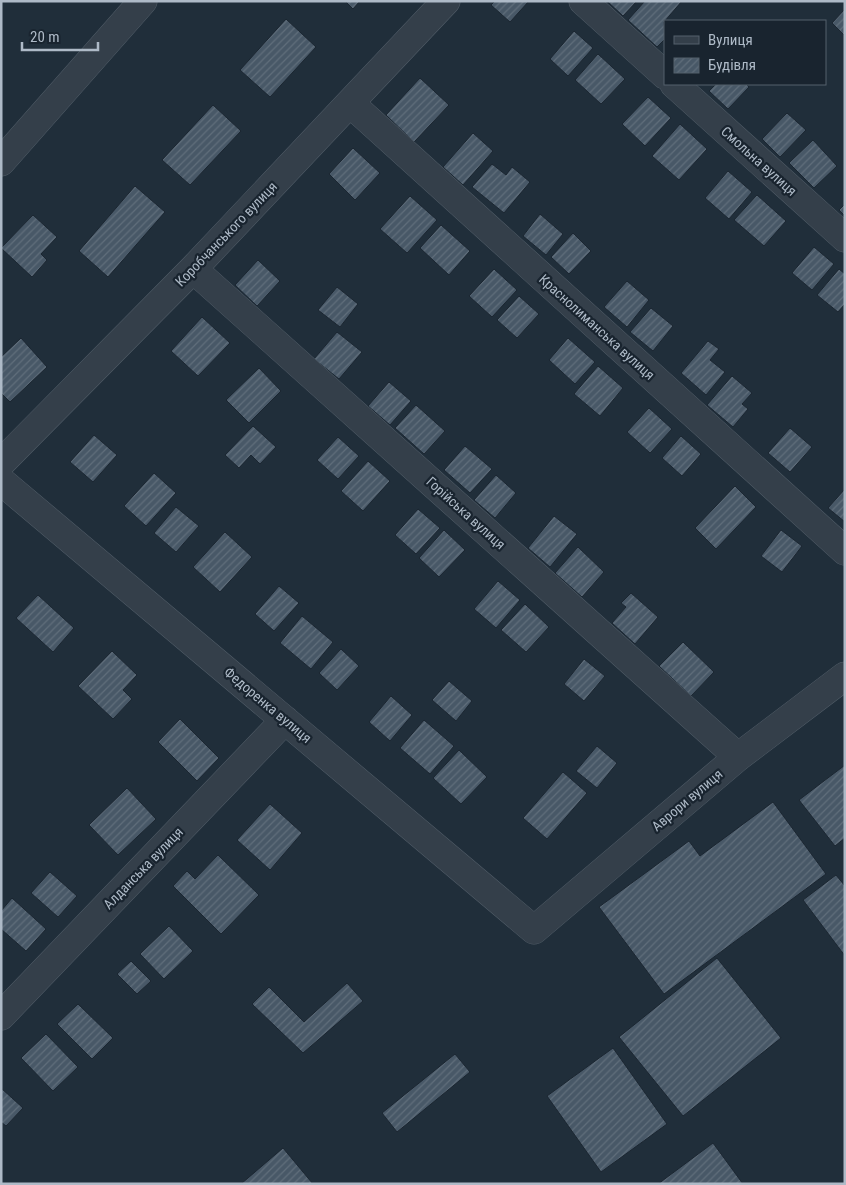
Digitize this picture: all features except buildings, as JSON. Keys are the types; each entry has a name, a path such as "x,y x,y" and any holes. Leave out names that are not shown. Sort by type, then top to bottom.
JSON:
{"street":[{"path":"1,162 143,1"},
{"name":"Коробчанського вулиця","path":"1,463 193,270 446,1"},
{"path":"583,1 664,75"},
{"name":"Смольна вулиця","path":"675,85 845,238"},
{"name":"Краснолиманська вулиця","path":"350,103 845,551"},
{"name":"Горійська вулиця","path":"193,270 738,757"},
{"name":"Федоренка вулиця","path":"1,481 534,930"},
{"name":"Аврори вулиця","path":"534,930 738,757 845,676"},
{"name":"Алданська вулиця","path":"1,1016 285,720"}]}
